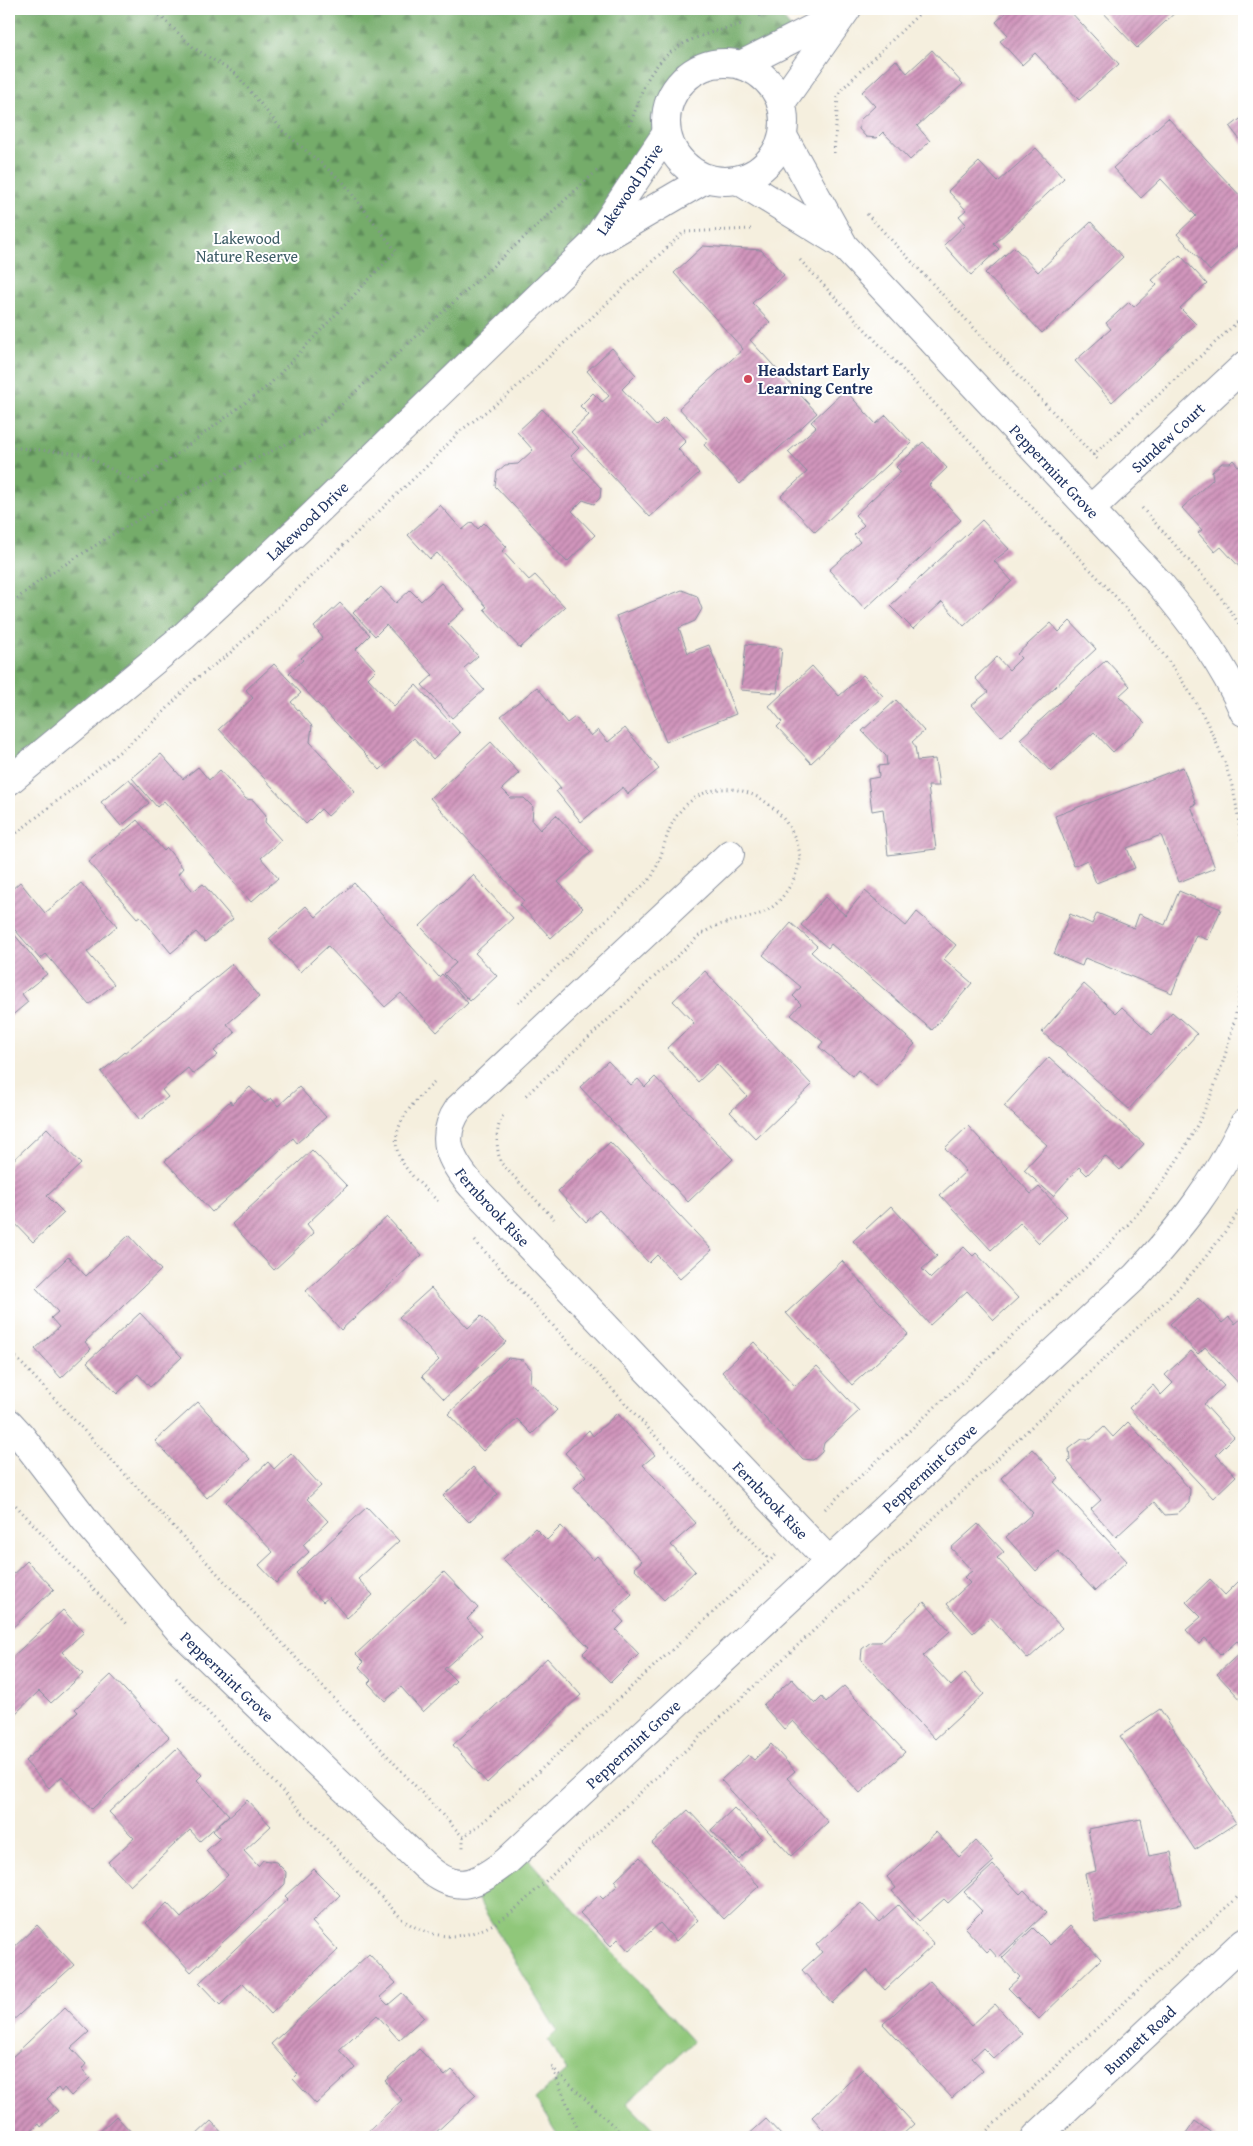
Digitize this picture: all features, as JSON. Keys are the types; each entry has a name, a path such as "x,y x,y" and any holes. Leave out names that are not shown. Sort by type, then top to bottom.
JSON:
{"street":[{"path":"741,65 844,11"},
{"path":"781,103 844,11"},
{"path":"721,63 741,65 758,73 772,86 781,103 784,120 783,136 776,152 767,165 754,174 738,180 722,182 705,179 687,168 678,158 666,134 666,113 672,94 684,78 702,67 721,63"},
{"name":"Lakewood Drive","path":"9,781 184,636 306,522 592,245 666,134"},
{"name":"Peppermint Grove","path":"783,136 844,246 1160,584 1194,625 1230,680 1244,712"},
{"name":"Lakewood Drive","path":"592,245 705,179"},
{"name":"Peppermint Grove","path":"738,180 844,246"},
{"name":"Sundew Court","path":"1091,509 1244,366"},
{"name":"Fernbrook Rise","path":"730,854 467,1099 456,1112 448,1126 448,1144 454,1161 472,1186 828,1560"},
{"name":"Peppermint Grove","path":"9,1423 116,1559 179,1630 425,1866 443,1880 456,1885 464,1885 485,1876 507,1861 828,1560 1136,1276 1170,1240 1201,1201 1229,1155 1244,1124"},
{"name":"Bunnett Road","path":"1036,2137 1244,1942"}],"path":[{"path":"9,447 82,454 138,483 269,386 396,251 343,182 283,131 236,74 194,48 153,9"},
{"path":"627,129 646,82 658,64 669,53 683,42 742,24 769,9"},
{"path":"833,160 838,97 842,89 924,9"},
{"path":"827,158 834,153"},
{"path":"9,606 39,581 115,533 169,502 314,430 605,163"},
{"path":"863,210 1101,463"},
{"path":"9,839 145,730 182,690 204,671 229,654 430,463 460,432 509,394 684,232 752,230 757,225"},
{"path":"796,256 1116,596 1158,645 1185,684 1213,732 1232,787 1244,869"},
{"path":"1093,455 1244,316"},
{"path":"1141,507 1217,592 1244,632"},
{"path":"513,1008 651,878 662,857 668,829 676,815 688,802 718,790 748,792 762,798 788,824 795,838 800,857 796,874 778,901 766,911 749,919 722,924 699,936 519,1101"},
{"path":"818,1503 825,1510 1085,1268 1121,1233 1170,1173 1203,1116 1217,1085 1244,970"},
{"path":"441,1076 407,1114 397,1134 397,1142 398,1153 405,1165 442,1206"},
{"path":"507,1113 499,1124 497,1152 501,1163 555,1221"},
{"path":"171,1672 402,1919 427,1934 439,1936 462,1935 487,1928 503,1920 525,1900 1166,1300 1199,1266 1227,1232 1244,1203"},
{"path":"469,1235 770,1560"},
{"path":"9,1350 463,1837 464,1885"},
{"path":"9,1498 131,1629"},
{"path":"463,1837 481,1824 780,1551"},
{"path":"980,2137 1244,1890"},
{"path":"580,2137 552,2067 625,2137"}],"green space":[{"name":"Lakewood Nature Reserve","path":"9,9 775,9 797,35 753,60 743,63 720,63 706,66 694,71 685,78 672,96 666,134 592,245 9,781"},
{"path":"520,1850 693,2042 627,2103 660,2137 559,2137 535,2099 567,2071 548,2040 557,2031 468,1883"}],"building":[{"path":"1010,9 1068,9 1119,64 1079,100 1035,53 1022,65 1000,41 1008,35 996,22"},
{"path":"1100,9 1179,9 1137,48"},
{"path":"932,50 963,84 917,126 930,141 910,160 883,132 877,138 866,137 859,129 860,120 875,106 862,92 896,60 907,73"},
{"path":"1244,116 1244,145 1230,127"},
{"path":"1168,118 1244,200 1244,239 1210,271 1177,234 1196,216 1161,179 1141,198 1113,168"},
{"path":"1036,148 1064,178 994,244 999,249 971,275 944,245 966,224 959,216 966,210 948,191 979,162 998,182"},
{"path":"1091,222 1123,257 1042,333 985,273 1014,247 1038,272"},
{"name":"Headstart Early Learning Centre","path":"703,246 761,250 784,275 752,303 770,322 750,340 817,413 740,484 704,445 708,440 679,408 743,349 674,273"},
{"path":"1180,255 1207,284 1180,308 1196,324 1112,402 1075,361 1111,329 1106,323 1129,302 1134,307 1157,285 1152,280"},
{"path":"612,348 636,375 622,389 656,426 664,418 686,441 678,449 699,473 650,517 571,432 589,415 580,406 593,393 602,402 609,396 587,371"},
{"path":"845,390 876,424 886,415 912,443 815,532 781,496 807,472 788,452 816,427 811,422"},
{"path":"542,409 579,448 571,456 601,488 600,498 594,504 583,500 572,511 595,535 567,562 495,486 497,472 505,465 518,464 533,450 517,432"},
{"path":"923,442 947,468 929,485 961,520 865,609 829,570 860,542 854,535 864,525 855,515 901,472 896,467"},
{"path":"1233,460 1244,473 1244,572 1221,547 1215,552 1198,533 1202,530 1182,508 1213,479 1212,472 1222,463 1230,463"},
{"path":"440,505 462,530 472,522 478,529 484,523 507,547 502,551 529,580 535,575 565,607 520,648 484,609 487,607 437,553 430,559 408,535"},
{"path":"982,520 1009,549 994,561 1012,581 964,626 942,602 913,629 890,606"},
{"path":"441,583 465,609 448,624 478,656 464,668 484,690 452,718 422,685 433,675 386,625 375,636 353,613 381,587 396,603 410,590 421,601"},
{"path":"682,590 697,596 702,609 695,621 679,628 688,653 709,645 736,714 666,742 616,616"},
{"path":"340,603 370,635 356,649 376,670 368,678 394,706 416,685 460,733 433,759 414,738 380,770 289,673 303,660 301,658 323,638 314,627"},
{"path":"1070,621 1096,649 1001,737 972,705 988,692 975,678 997,657 1009,670 1021,658 1017,654 1051,623 1059,632"},
{"path":"746,644 782,648 777,693 741,690"},
{"path":"1106,660 1130,686 1119,696 1145,723 1113,752 1094,732 1051,772 1020,739"},
{"path":"274,664 301,693 291,702 312,726 310,742 355,791 328,816 321,809 306,824 219,729 253,698 246,690"},
{"path":"812,666 839,696 863,675 883,696 811,763 777,727 782,722 769,706"},
{"path":"537,687 567,723 575,717 591,736 598,730 608,742 625,728 659,769 628,794 623,787 581,822 556,791 561,788 501,716"},
{"path":"896,700 924,731 912,742 915,746 917,761 935,759 939,786 928,786 936,849 888,855 883,809 872,811 868,779 879,777 878,766 887,765 886,756 862,731"},
{"path":"491,742 519,773 502,789 511,798 524,798 533,807 532,821 540,830 556,815 591,852 558,882 583,908 551,938 520,905 524,901 430,798"},
{"path":"161,754 183,779 198,767 209,780 220,770 246,799 253,800 266,815 265,822 281,840 261,858 278,878 251,902 164,801 157,807 132,778"},
{"path":"1183,767 1196,804 1191,806 1215,868 1179,882 1161,835 1127,848 1135,868 1096,883 1087,860 1074,866 1055,816"},
{"path":"129,779 149,803 121,826 101,802"},
{"path":"137,820 164,851 167,848 183,868 178,874 193,891 203,884 233,919 205,942 196,932 171,953 140,916 137,918 88,862"},
{"path":"473,875 513,918 475,953 497,976 470,1001 444,974 456,963 420,926"},
{"path":"20,882 45,913 81,883 117,926 87,952 114,984 89,1005 46,954 40,959 9,923 9,892"},
{"path":"354,883 439,977 442,974 468,1003 437,1032 401,993 385,1007 328,946 300,972 269,939 306,906 316,917"},
{"path":"865,891 906,926 917,912 956,945 944,959 972,983 932,1030 831,944 828,948 801,925 825,897 845,915"},
{"path":"1179,891 1221,909 1208,940 1196,935 1172,993 1085,958 1082,966 1054,954 1070,914 1092,924 1097,913 1134,928 1139,914 1165,925"},
{"path":"791,923 817,946 811,952 915,1044 877,1087 858,1070 853,1076 819,1047 823,1042 791,1015 801,1004 793,996 801,987 763,955"},
{"path":"9,928 47,974 22,994 28,1002 9,1018"},
{"path":"232,964 259,997 227,1024 235,1033 214,1051 218,1055 193,1074 188,1068 162,1090 168,1097 140,1120 101,1072"},
{"path":"705,971 812,1085 756,1139 730,1112 747,1096 717,1064 698,1082 667,1048 694,1023 673,1001"},
{"path":"1084,984 1116,1013 1122,1007 1152,1035 1172,1012 1197,1034 1129,1109 1042,1032"},
{"path":"1049,1057 1144,1144 1120,1170 1105,1156 1087,1175 1079,1167 1053,1196 1024,1170 1047,1145 1004,1106"},
{"path":"608,1061 631,1085 638,1079 645,1087 655,1077 733,1159 688,1202 580,1087"},
{"path":"250,1087 265,1103 271,1098 278,1106 299,1087 326,1117 297,1143 293,1138 212,1212 165,1161 230,1101 232,1104"},
{"path":"968,1126 1031,1194 1039,1187 1067,1216 1039,1243 1020,1223 991,1250 940,1195 966,1171 945,1148"},
{"path":"47,1128 81,1164 47,1196 64,1213 33,1242 9,1217 9,1164"},
{"path":"610,1142 712,1250 680,1279 657,1255 649,1263 599,1210 586,1222 558,1191"},
{"path":"312,1150 347,1186 307,1224 314,1233 274,1270 232,1224"},
{"path":"891,1206 937,1256 922,1269 931,1278 964,1247 973,1256 976,1253 1018,1298 994,1320 967,1291 930,1325 853,1241"},
{"path":"387,1217 422,1255 341,1330 306,1291"},
{"path":"129,1235 161,1270 85,1342 91,1349 61,1378 35,1349 59,1327 51,1318 58,1312 36,1288 68,1257 86,1276"},
{"path":"842,1261 908,1334 852,1385 786,1313"},
{"path":"431,1288 468,1328 481,1316 506,1342 444,1399 422,1376 439,1360 399,1317"},
{"path":"1198,1298 1222,1323 1229,1317 1235,1324 1244,1316 1244,1389 1205,1347 1198,1354 1170,1324"},
{"path":"140,1313 182,1357 150,1387 138,1374 117,1394 87,1362"},
{"path":"754,1342 795,1386 817,1366 859,1411 824,1443 822,1452 813,1460 803,1459 722,1372"},
{"path":"1191,1351 1224,1386 1204,1404 1234,1437 1216,1455 1236,1476 1213,1498 1129,1408 1153,1385 1161,1395 1173,1383 1165,1375"},
{"path":"508,1358 523,1360 531,1369 530,1382 557,1410 532,1434 517,1419 483,1451 448,1414"},
{"path":"198,1402 250,1459 207,1498 155,1441"},
{"path":"617,1413 655,1455 643,1465 696,1523 671,1545 695,1571 664,1600 634,1568 642,1561 574,1488 586,1476 565,1453 589,1430 593,1436"},
{"path":"1128,1422 1190,1489 1189,1503 1177,1514 1165,1515 1154,1502 1116,1537 1091,1509 1101,1500 1068,1462 1070,1460 1069,1449 1082,1439 1091,1439 1104,1427 1113,1437"},
{"path":"1032,1449 1059,1478 1054,1482 1127,1561 1095,1591 1058,1551 1036,1571 1006,1537 1033,1513 1001,1478"},
{"path":"291,1453 321,1486 307,1499 328,1521 303,1545 309,1552 276,1583 259,1565 273,1552 226,1502 268,1462 274,1469"},
{"path":"473,1467 498,1494 469,1522 443,1496"},
{"path":"367,1507 399,1541 358,1579 373,1595 347,1618 329,1597 323,1602 296,1573"},
{"path":"978,1524 1004,1552 997,1558 1062,1628 1028,1659 990,1617 973,1633 947,1604 970,1583 964,1577 972,1571 951,1548"},
{"path":"561,1526 593,1560 597,1556 632,1594 614,1611 624,1622 616,1630 639,1654 611,1682 583,1653 589,1647 503,1559 535,1528 547,1540"},
{"path":"27,1561 54,1589 9,1631 9,1578"},
{"path":"444,1572 478,1608 467,1619 482,1635 444,1669 456,1681 423,1712 401,1687 385,1701 368,1683 371,1680 359,1667 364,1662 356,1654"},
{"path":"1242,1578 1244,1580 1244,1641 1241,1644 1237,1641 1221,1655 1205,1638 1199,1644 1186,1630 1201,1617 1186,1602 1210,1579 1225,1595"},
{"path":"924,1602 950,1631 923,1656 951,1686 965,1673 984,1694 935,1739 861,1660 862,1649 871,1642 881,1642"},
{"path":"63,1610 84,1632 62,1652 83,1674 51,1703 39,1691 14,1715 9,1709 9,1660"},
{"path":"1244,1649 1244,1700 1243,1702 1217,1674"},
{"path":"547,1658 581,1695 487,1783 453,1745"},
{"path":"111,1675 169,1737 92,1809 62,1776 49,1788 25,1761 78,1712 75,1709"},
{"path":"792,1679 815,1704 822,1697 826,1702 844,1686 905,1752 860,1793 793,1721 784,1729 763,1705"},
{"path":"1160,1709 1236,1823 1195,1850 1120,1736"},
{"path":"771,1744 795,1771 787,1778 828,1822 791,1856 721,1780 748,1755 754,1760"},
{"path":"177,1748 202,1775 197,1780 229,1815 200,1841 190,1830 130,1886 108,1862 134,1838 109,1812"},
{"path":"247,1800 271,1826 244,1851 258,1866 263,1860 276,1862 286,1872 285,1884 191,1972 146,1923 167,1903 181,1918 228,1875 206,1851 220,1838 213,1831"},
{"path":"734,1808 762,1838 739,1860 711,1830"},
{"path":"688,1810 759,1886 724,1919 652,1843"},
{"path":"1141,1819 1149,1856 1171,1852 1181,1904 1095,1922 1085,1874 1096,1871 1088,1829"},
{"path":"936,1832 959,1857 976,1841 994,1861 948,1903 944,1899 919,1921 892,1891 896,1888 887,1877"},
{"path":"640,1857 698,1920 676,1941 660,1923 629,1951 618,1939 611,1946 580,1913 599,1895 603,1899 618,1885 615,1881"},
{"path":"993,1865 1020,1894 1024,1890 1046,1913 998,1958 990,1949 987,1952 965,1928 982,1911 964,1892"},
{"path":"314,1869 340,1895 312,1922 338,1950 271,2014 243,1983 220,2005 199,1983 288,1899 285,1896"},
{"path":"861,1903 879,1922 898,1905 934,1944 885,1990 867,1970 832,2003 802,1970 822,1952 816,1945"},
{"path":"37,1925 74,1965 9,2024 9,1952"},
{"path":"1070,1926 1101,1959 1039,2019 1008,1988 1020,1977 1002,1958 1033,1928 1050,1945"},
{"path":"369,1954 396,1983 380,1997 388,2005 402,1993 424,2017 399,2040 377,2015 339,2050 355,2068 316,2104 293,2079 298,2074 271,2044"},
{"path":"930,1981 971,2026 995,2004 1022,2034 994,2059 983,2048 972,2058 983,2070 952,2098 883,2024"},
{"path":"65,2007 89,2032 71,2048 86,2064 82,2069 90,2078 71,2096 64,2088 61,2092 58,2088 47,2099 58,2111 41,2127 39,2124 25,2137 9,2137 9,2060"},
{"path":"419,2049 445,2076 452,2070 476,2095 431,2137 362,2137 402,2100 385,2081"},
{"path":"863,2069 914,2124 900,2137 888,2137 884,2133 879,2137 830,2137 812,2117"},
{"path":"116,2116 136,2137 94,2137"},
{"path":"766,2119 783,2137 746,2137"},
{"path":"211,2121 226,2137 194,2137"},
{"path":"1195,2121 1217,2137 1184,2137"}],"place":[{"name":"Headstart Early Learning Centre","path":"748,379"}]}
